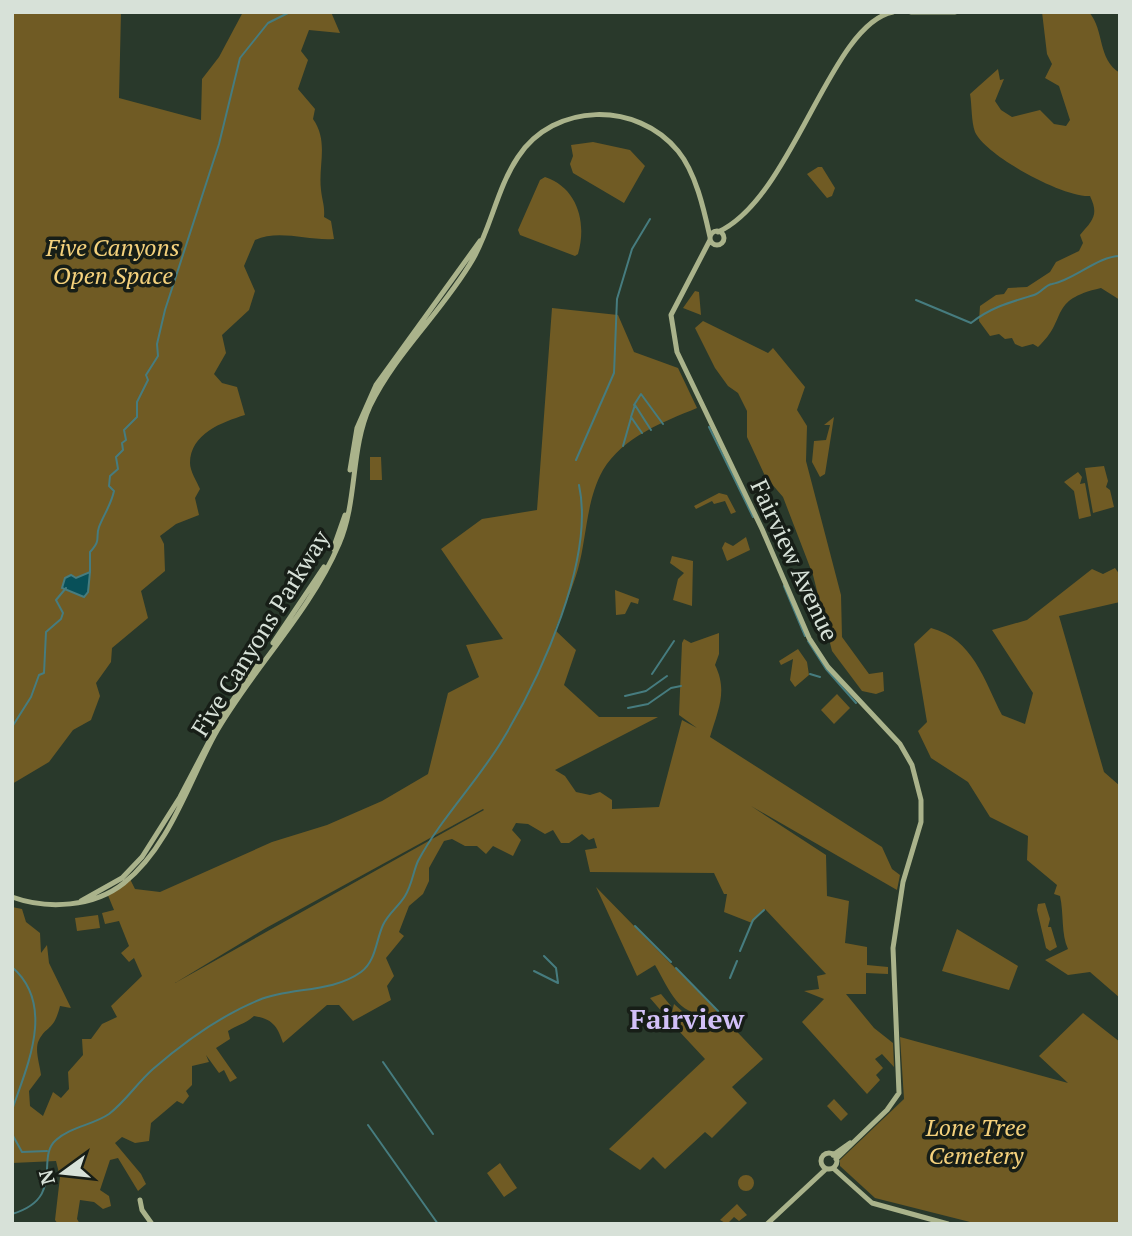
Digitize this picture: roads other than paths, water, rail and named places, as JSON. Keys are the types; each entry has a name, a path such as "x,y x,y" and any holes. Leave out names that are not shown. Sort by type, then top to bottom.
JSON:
{"main road":[{"name":"Fairview Avenue","path":"767,1224 887,1110 899,1094 893,948 903,882 921,822 921,800 912,765 900,744 845,687 809,638 762,528 677,352 671,315 706,253 710,239 729,226 770,183 823,90 864,28 881,16 893,12"},
{"path":"911,12 930,15 955,12"},
{"name":"Five Canyons Parkway","path":"12,897 33,904 81,901 116,888 145,861 185,797 215,735 319,581 344,531 358,443 379,388 463,274 517,158 529,144 564,121 599,114 635,120 665,138 687,166 706,218 710,239"},
{"name":"Five Canyons Parkway","path":"706,218 719,233"},
{"name":"Fairview Avenue","path":"706,253 722,243 719,233"},
{"path":"710,239 716,245"},
{"path":"831,1164 872,1203 948,1224"},
{"path":"140,1200 142,1210 152,1224"}],"water":[{"path":"90,572 88,592 84,597 62,588 65,578 71,575 76,578"}],"waterway":[{"path":"90,572 90,552 97,541 99,527 114,491 109,486 110,476 118,469 116,457 123,450 122,443 126,440 124,430 137,417 137,402 148,380 146,375 158,356 157,344 165,310 219,144 240,58 268,23 290,12"},
{"path":"576,460 614,373 617,299 632,249 650,219"},
{"path":"916,300 971,323 994,309 1036,294 1103,260 1120,256"},
{"path":"634,405 641,394 663,424"},
{"path":"642,433 631,417 635,405 651,430"},
{"path":"623,446 631,418"},
{"path":"709,427 753,517"},
{"path":"12,1214 29,1207 39,1198 44,1188 50,1148 56,1140 109,1114 153,1069 190,1040 231,1013 259,1000 350,979 370,962 385,921 403,900 427,845 503,739 548,650 572,581 579,547 582,515 579,485"},
{"path":"784,586 805,636"},
{"path":"12,727 31,697 39,675 44,673 46,632 61,619 63,613 56,600 66,588"},
{"path":"652,674 674,641"},
{"path":"808,641 826,669 856,703"},
{"path":"810,674 820,677"},
{"path":"625,696 646,691 667,676"},
{"path":"628,708 648,704 671,688 681,686"},
{"path":"740,951 753,920 764,910"},
{"path":"635,926 671,962"},
{"path":"534,971 558,983 556,968 544,956"},
{"path":"730,978 737,961"},
{"path":"12,967 25,982 33,999 35,1017 30,1055 12,1110"},
{"path":"676,968 718,1011"},
{"path":"383,1062 433,1134"},
{"path":"368,1125 438,1224"},
{"path":"12,1134 22,1152 47,1151"}],"district":[{"name":"Fairview","path":"687,1018"}],"park label":[{"name":"Five Canyons Open Space","path":"113,261"},
{"name":"Lone Tree Cemetery","path":"976,1141"}]}
